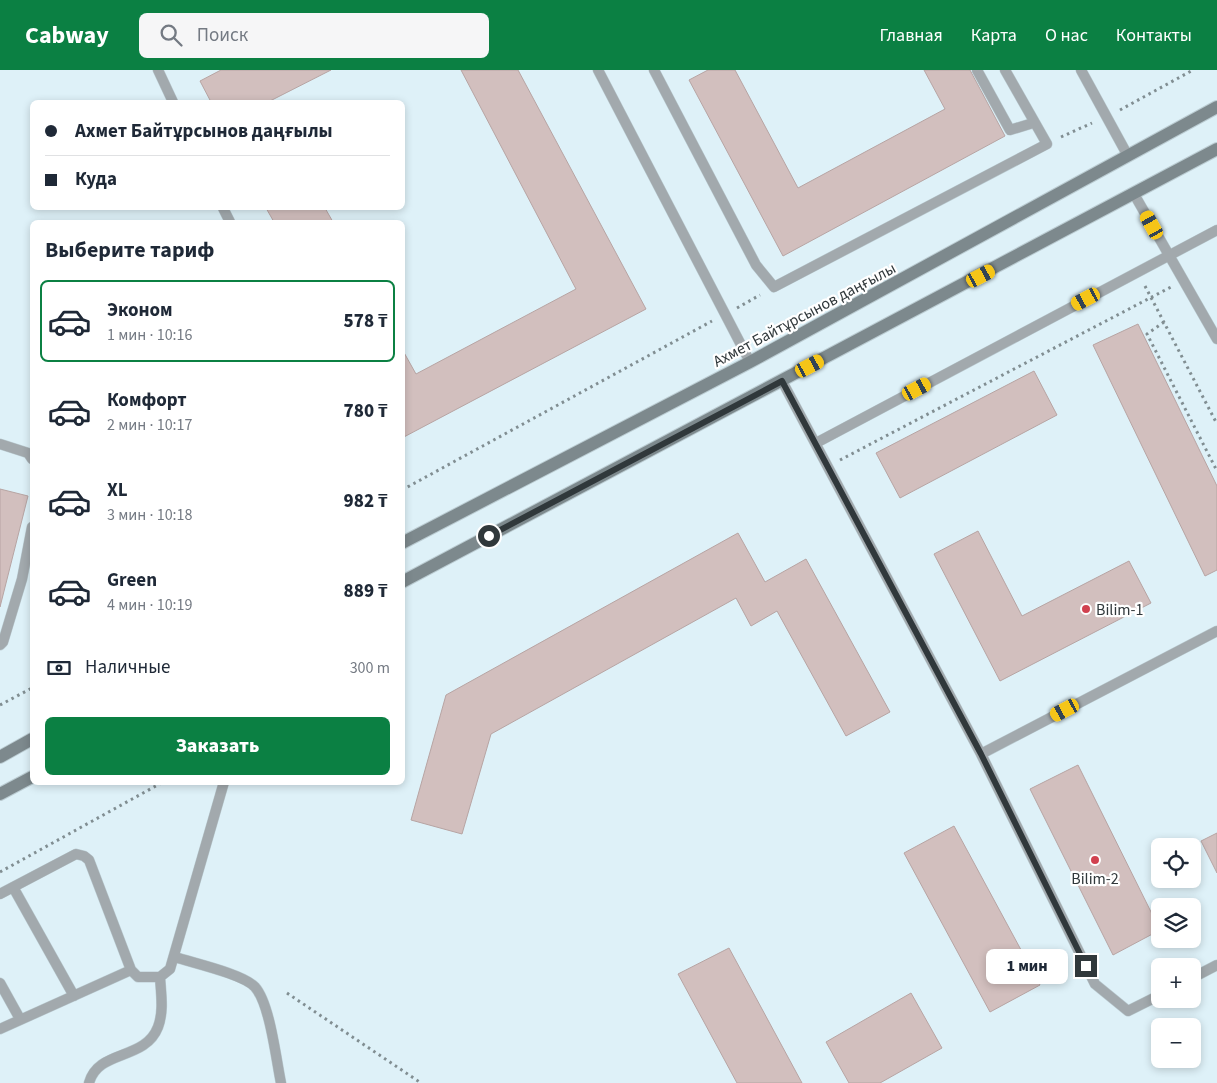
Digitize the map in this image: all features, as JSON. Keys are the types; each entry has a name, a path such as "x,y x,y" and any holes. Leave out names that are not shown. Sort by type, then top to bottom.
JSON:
{"street":[{"name":"Ахмет Байтұрсынов даңғылы","path":"405,541 750,362 1217,107"},
{"path":"405,580 1217,149"},
{"path":"0,757 30,741"},
{"path":"0,794 30,778"}],"lane":[{"path":"158,70 173,100"},
{"path":"598,70 750,362"},
{"path":"654,70 756,265 774,287 1047,144 1005,70"},
{"path":"977,70 1010,130 1034,123"},
{"path":"1081,70 1128,156"},
{"path":"1134,194 1217,339"},
{"path":"816,443 1217,230"},
{"path":"782,381 981,754 1095,984 1128,1011 1151,1000"},
{"path":"0,444 28,453 30,456"},
{"path":"0,645 3,642 22,579 30,537"},
{"path":"981,754 1217,631"},
{"path":"0,894 76,854 84,856 89,860 131,970 138,977 160,977 170,970 175,958 223,785"},
{"path":"13,887 74,996"},
{"path":"175,958 236,976 254,986 264,1002 281,1083"},
{"path":"1201,973 1217,965"},
{"path":"0,1029 131,970"},
{"path":"90,1083 92,1072 103,1063 141,1048 157,1028 162,1007 160,977"},
{"path":"0,983 20,1019"}],"path":[{"path":"1137,272 1217,424"},
{"path":"829,466 1183,280"},
{"path":"405,488 774,287"},
{"path":"1164,322 1147,334 1217,471"},
{"path":"0,705 30,689"},
{"path":"0,872 158,785"},
{"path":"287,993 422,1083"}],"building":[{"path":"221,70 331,70 272,100 210,100 200,81"},
{"path":"461,70 518,70 646,309 405,436 405,354 416,374 576,289"},
{"path":"708,70 735,70 798,188 945,109 924,70 970,70 1005,136 783,256 689,80"},
{"path":"267,210 326,210 332,220 273,220"},
{"path":"1138,324 1217,486 1217,570 1205,576 1093,345"},
{"path":"1034,371 1057,415 900,498 876,453"},
{"path":"0,489 28,496 0,607"},
{"name":"Bilim-1","path":"978,531 1022,616 1129,561 1151,603 1000,681 934,554"},
{"path":"738,533 765,582 806,559 890,712 846,736 777,611 751,626 736,598 491,734 462,834 411,820 446,695"},
{"name":"Bilim-2","path":"1078,765 1151,912 1151,935 1113,955 1030,789"},
{"path":"954,826 1040,985 990,1012 904,853"},
{"path":"1217,833 1217,873 1201,841"},
{"path":"729,948 802,1083 737,1083 678,974"},
{"path":"911,993 942,1048 880,1083 849,1083 826,1042"}],"place":[{"name":"Bilim-1","path":"1086,609"},
{"name":"Bilim-2","path":"1095,860"}],"route":[{"path":"489,536 782,381 981,754 1086,966"}]}
